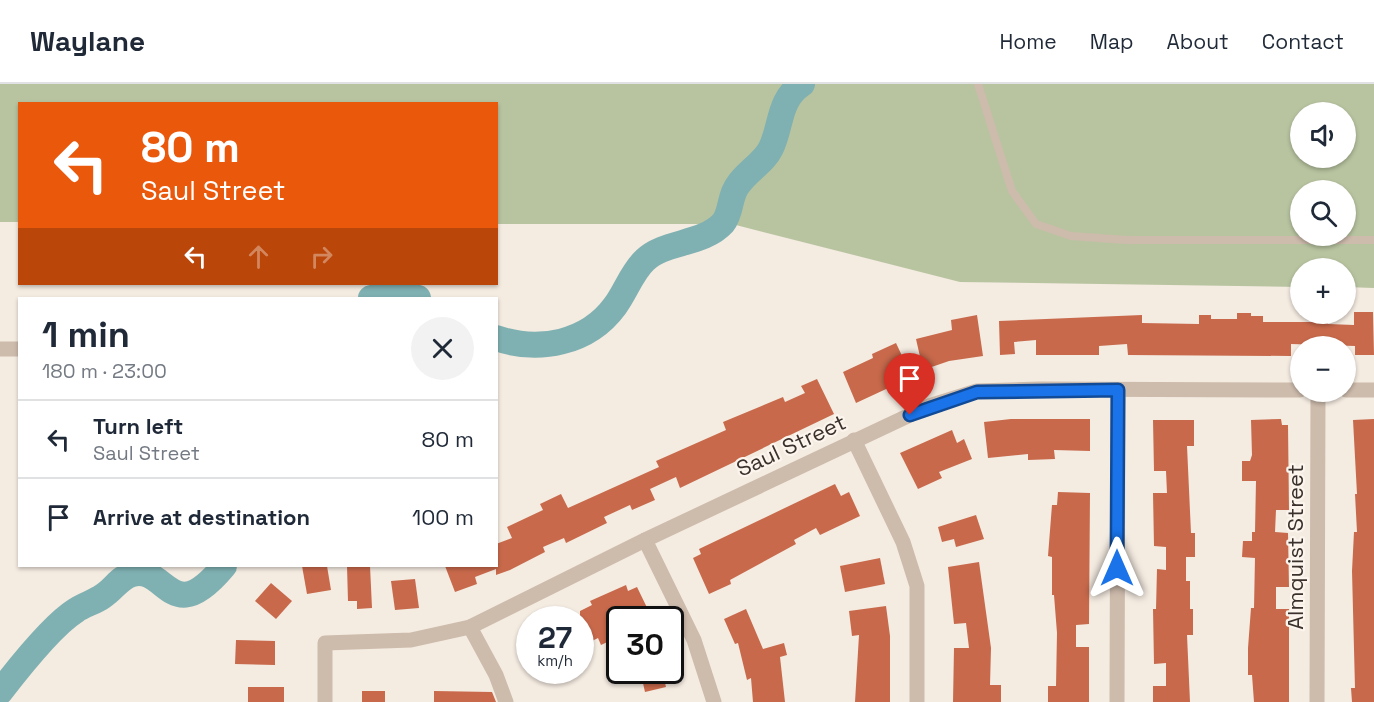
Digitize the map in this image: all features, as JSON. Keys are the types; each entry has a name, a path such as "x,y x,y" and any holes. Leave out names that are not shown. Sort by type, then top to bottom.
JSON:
{"street":[{"path":"0,349 18,349"},
{"path":"1117,702 1118,390"},
{"name":"Saul Street","path":"325,702 325,644 411,640 470,627 645,540 929,406 977,392 1290,390"},
{"path":"1356,390 1374,390"},
{"name":"Almquist Street","path":"1317,702 1318,402"},
{"path":"854,440 903,542 916,586 917,702"},
{"path":"645,540 694,640 714,702"},
{"path":"470,627 496,675 506,702"}],"lane":[{"path":"978,84 1012,191 1036,224 1071,236 1127,240 1374,240"}],"green space":[{"path":"0,84 1374,84 1374,288 1356,287 1356,258 1290,258 1290,287 960,282 732,224 498,224 498,102 18,102 18,222 0,222"}],"building":[{"path":"1356,312 1373,312 1374,355 1356,355 1356,336 1290,336 1290,356 1128,355 1127,344 1099,346 1099,355 1036,355 1036,340 1014,342 1015,354 1000,355 999,321 1142,315 1142,323 1199,324 1199,315 1211,315 1211,319 1237,319 1237,313 1251,313 1251,316 1263,316 1263,322 1356,324"},
{"path":"977,315 983,356 949,361 923,370 916,339 952,330 951,320"},
{"path":"896,343 912,377 856,403 843,372 873,358 872,354"},
{"path":"817,379 834,414 680,488 676,477 650,489 655,500 632,510 630,505 604,517 607,523 566,543 564,538 543,547 545,552 510,570 496,575 496,569 475,577 477,584 455,592 445,567 498,567 498,543 512,538 507,527 543,510 540,504 561,494 568,508 659,467 656,461 726,430 723,422 783,397 785,402 805,393 801,386"},
{"path":"1011,419 1090,419 1090,451 1054,450 1055,459 1028,460 1028,454 988,458 984,422"},
{"path":"1281,419 1282,425 1288,425 1289,510 1276,510 1275,532 1288,533 1289,587 1276,587 1276,609 1289,609 1289,702 1254,702 1252,675 1248,675 1248,648 1251,608 1254,608 1255,558 1242,557 1243,541 1252,541 1252,532 1255,532 1256,481 1242,481 1242,461 1250,461 1252,455 1251,420"},
{"path":"1374,419 1374,702 1352,702 1351,688 1355,688 1352,571 1354,532 1357,532 1353,420"},
{"path":"1153,420 1194,420 1194,446 1187,446 1191,533 1195,533 1195,557 1186,557 1186,581 1190,581 1190,609 1193,609 1193,635 1187,635 1190,702 1153,702 1153,686 1166,686 1166,663 1154,664 1153,609 1156,609 1157,569 1166,570 1166,547 1154,546 1153,493 1167,493 1166,471 1154,471"},
{"path":"952,430 957,443 964,439 972,459 939,472 942,478 918,489 900,453"},
{"path":"835,484 841,496 849,492 860,516 820,535 816,528 794,540 796,544 730,580 731,584 709,594 693,558 701,554 699,549"},
{"path":"1058,492 1090,493 1089,624 1076,625 1076,647 1089,647 1089,702 1048,702 1048,686 1056,686 1057,633 1054,595 1052,595 1052,557 1048,556 1052,505 1057,505"},
{"path":"976,515 984,539 956,547 954,539 942,542 938,527"},
{"path":"880,558 885,584 845,592 840,566"},
{"path":"979,562 991,648 990,685 1001,685 1001,702 953,702 954,648 969,648 966,623 954,624 948,567"},
{"path":"302,567 327,567 331,590 307,594"},
{"path":"347,567 370,567 372,608 357,609 357,601 348,601"},
{"path":"415,579 419,608 395,610 391,581"},
{"path":"271,583 292,601 276,619 255,601"},
{"path":"626,585 628,591 637,587 646,606 606,606 606,643 601,645 598,638 594,640 594,606 590,606 592,605 590,601"},
{"path":"886,606 890,636 890,702 855,702 859,635 852,636 849,611"},
{"path":"746,609 763,649 784,643 787,655 780,657 785,702 753,702 751,678 747,680 738,643 735,644 724,619"},
{"path":"236,640 275,641 275,665 235,664"},
{"path":"643,684 665,684 666,687 645,692"},
{"path":"248,687 284,687 284,702 248,702"},
{"path":"362,691 385,691 385,702 362,702"},
{"path":"434,691 492,692 496,702 434,702"}],"waterway":[{"path":"498,338 529,345 562,342 577,336 604,319 645,260 662,249 715,230 726,219 735,189 771,148 785,105 794,90 802,84"},
{"path":"377,297 394,295 414,297"},
{"path":"0,692 56,626 78,609 103,596 127,576 144,573 171,591 180,594 192,593 206,585 223,567"}],"route":[{"path":"910,415 929,406 977,392 1039,389 1118,390 1117,568"}]}
